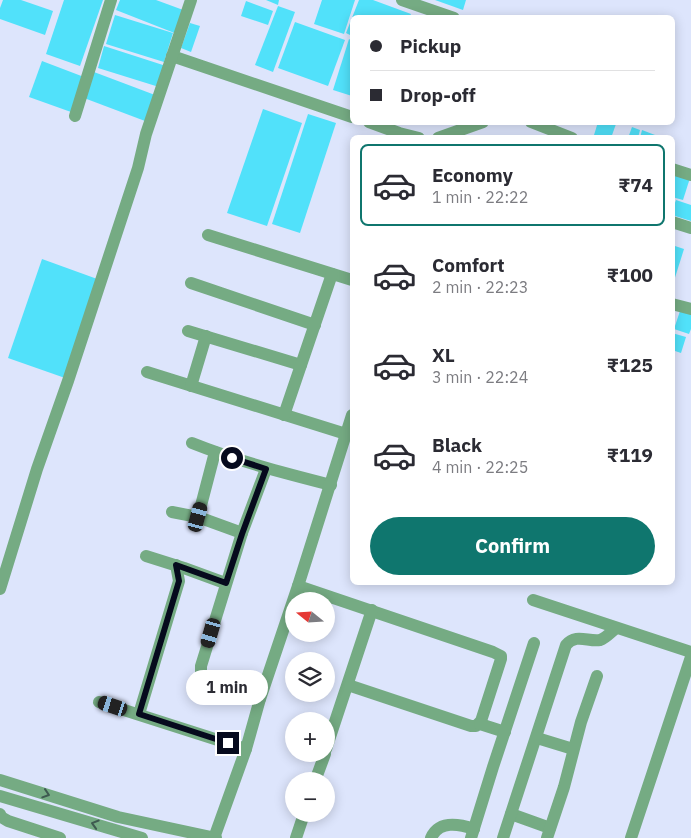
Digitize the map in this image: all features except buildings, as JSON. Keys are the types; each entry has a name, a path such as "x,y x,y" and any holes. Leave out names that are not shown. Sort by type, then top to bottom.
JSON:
{"street":[{"path":"75,116 111,0"},
{"path":"0,589 191,0"},
{"path":"402,0 445,15"},
{"path":"172,56 350,116"},
{"path":"377,125 407,135"},
{"path":"446,135 475,125"},
{"path":"539,125 564,135"},
{"path":"675,170 691,175"},
{"path":"675,223 691,228"},
{"path":"208,234 350,279"},
{"path":"284,415 332,274"},
{"path":"190,283 315,325"},
{"path":"675,305 691,309"},
{"path":"188,331 301,365"},
{"path":"191,386 206,336"},
{"path":"147,372 346,434"},
{"path":"0,780 118,817 215,838 246,749 260,698 331,485 350,421"},
{"path":"192,443 266,469 331,485"},
{"path":"198,517 215,452"},
{"path":"260,698 208,680 201,675 201,666 242,534 266,469"},
{"path":"172,512 198,517 242,534"},
{"path":"146,556 226,583"},
{"path":"139,714 179,581 176,565"},
{"path":"298,586 372,610 500,656 501,662 480,724"},
{"path":"533,600 691,652"},
{"path":"335,723 372,610"},
{"path":"504,838 566,645 575,638 600,640 616,628"},
{"path":"431,838 438,828 450,824 456,824 473,834 504,732 534,643"},
{"path":"631,838 691,657"},
{"path":"511,814 549,833 581,722 597,676"},
{"path":"348,685 471,726 480,724 504,732"},
{"path":"99,702 246,749"},
{"path":"536,738 574,749"},
{"path":"0,796 142,838"},
{"path":"0,814 8,822 60,838"},
{"path":"296,838 301,822"}],"route":[{"path":"228,743 139,714 179,581 176,565 226,583 266,469 232,458"}]}
